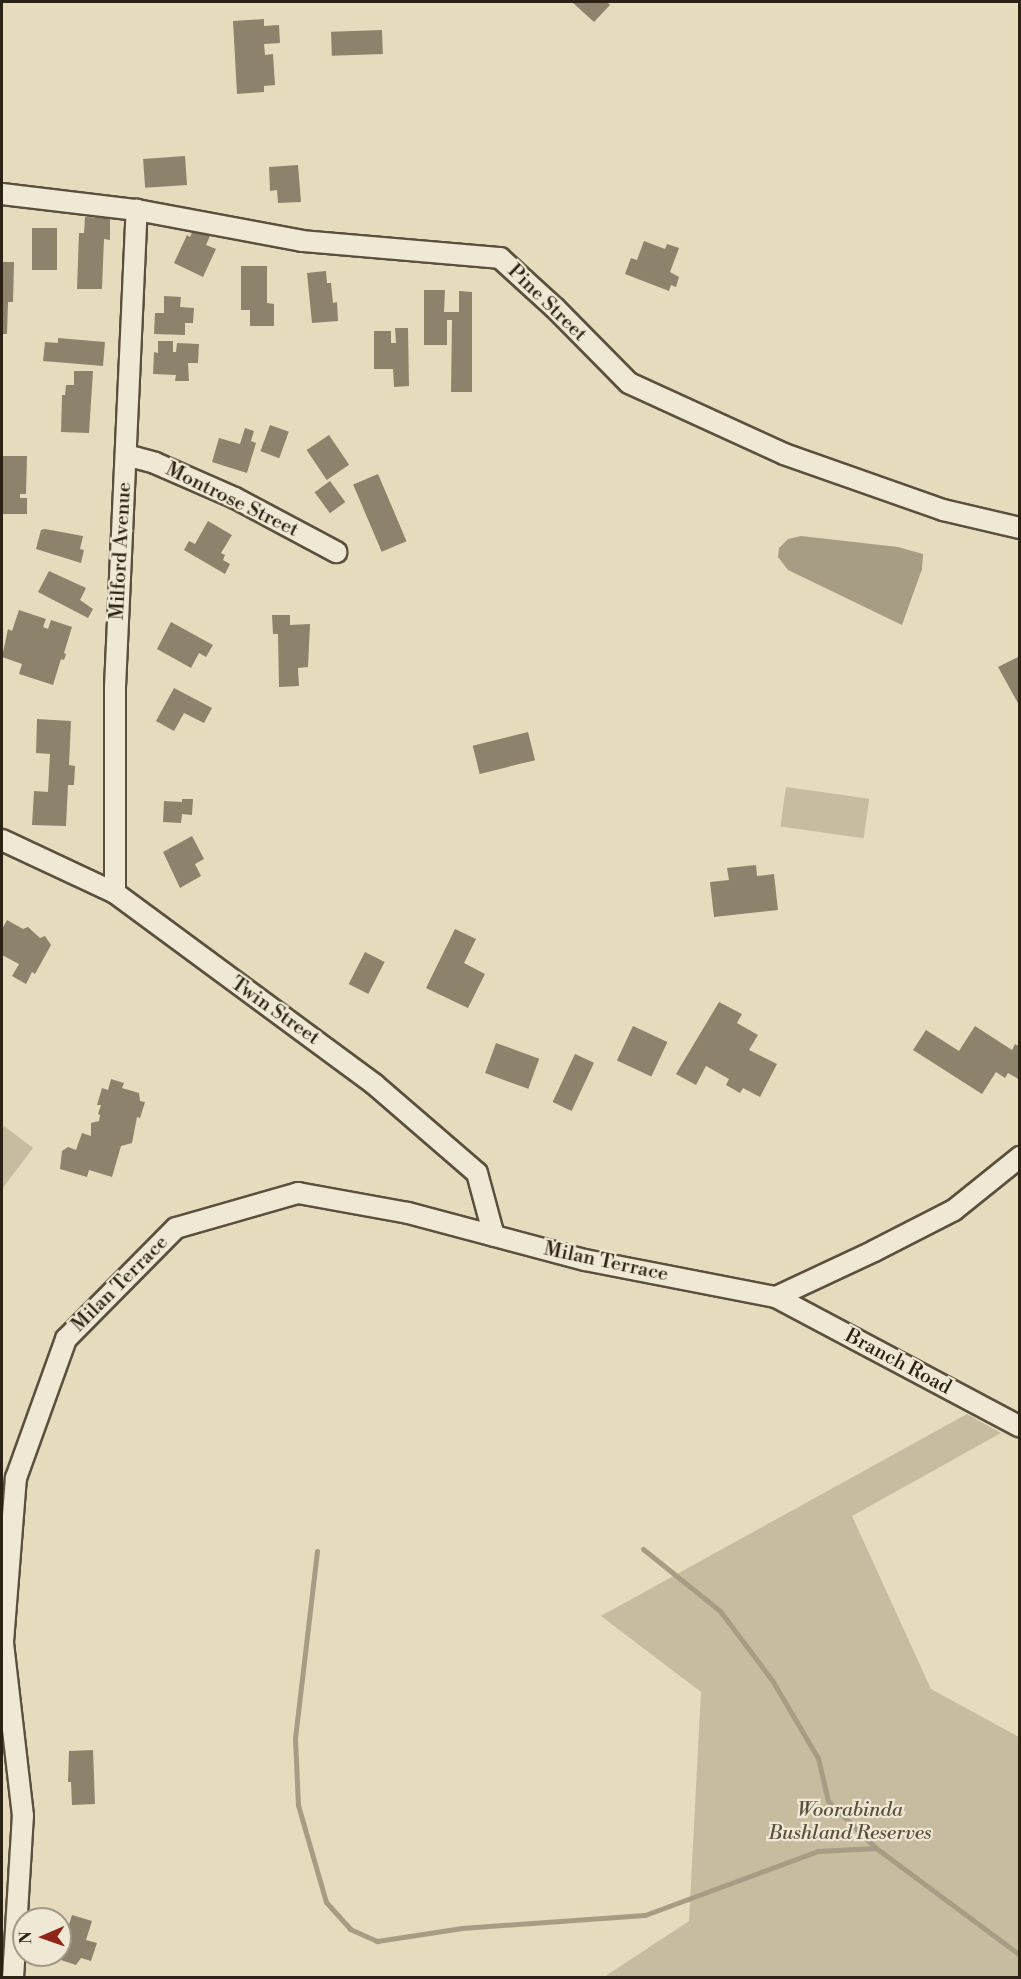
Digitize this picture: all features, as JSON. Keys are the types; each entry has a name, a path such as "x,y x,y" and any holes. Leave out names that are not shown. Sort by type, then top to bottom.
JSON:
{"street":[{"name":"Pine Street","path":"2,194 137,210 302,241 501,258 555,308 629,383 784,454 943,510 1020,528"},
{"name":"Milford Avenue","path":"115,893 115,687 137,210"},
{"name":"Montrose Street","path":"126,455 155,463 235,498 336,552"},
{"name":"Twin Street","path":"2,840 115,893 197,957 332,1051 411,1114 477,1173 494,1236"},
{"path":"776,1297 954,1210 1020,1157"},
{"name":"Milan Terrace","path":"13,1977 23,1816 3,1642 16,1478 66,1339 176,1228 298,1193 408,1213 585,1260 776,1297"},
{"name":"Branch Road","path":"776,1297 1020,1427"},
{"path":"2,1743 17,1762"}],"green space":[{"path":"786,787 869,799 864,838 780,827"},
{"path":"4,1126 33,1148 2,1189 2,1130"},
{"name":"Woorabinda Bushland Reserves","path":"967,1414 1001,1433 852,1516 931,1689 1019,1737 1019,1977 604,1977 689,1921 701,1692 601,1616"}],"shaded area":[{"path":"801,536 898,547 923,554 922,569 902,625 788,570 778,557 779,548 788,539"}],"building":[{"path":"572,2 607,2 610,5 594,22"},
{"path":"264,19 264,26 279,25 280,43 264,44 265,55 273,54 275,85 264,86 264,92 237,94 233,21"},
{"path":"382,30 383,54 332,56 331,32"},
{"path":"185,156 187,185 145,188 143,159"},
{"path":"298,165 301,202 278,203 277,190 270,191 269,167"},
{"path":"85,217 110,218 110,240 104,239 102,289 77,289 79,233 84,233"},
{"path":"32,228 57,228 57,270 32,270"},
{"path":"194,228 210,236 206,245 216,249 203,277 174,263 187,235 190,237"},
{"path":"644,241 665,249 667,244 679,248 670,272 679,277 676,287 671,285 669,291 625,274 631,258 637,260"},
{"path":"2,262 14,262 13,302 8,302 7,334 2,334"},
{"path":"241,266 267,266 267,303 274,304 274,326 250,326 250,310 241,310"},
{"path":"326,271 327,283 331,283 333,303 337,302 338,321 312,323 307,273"},
{"path":"424,290 445,290 444,312 459,312 459,291 472,292 472,392 451,392 452,320 447,320 447,345 424,345"},
{"path":"164,296 181,297 180,307 194,308 193,323 185,323 185,335 154,334 155,313 164,313"},
{"path":"395,328 408,328 409,386 394,387 393,369 374,369 374,331 391,331 391,343 396,343"},
{"path":"58,338 105,342 103,366 43,361 45,342 58,343"},
{"path":"158,341 173,341 173,352 176,352 177,343 199,344 198,363 188,363 189,381 175,381 176,375 153,374 154,352 158,353"},
{"path":"74,371 93,371 89,433 61,432 62,395 65,395 66,385 74,385"},
{"path":"270,425 289,432 279,458 260,451"},
{"path":"245,428 254,431 251,441 256,443 247,473 212,462 219,438 240,444"},
{"path":"329,435 349,465 327,480 307,450"},
{"path":"2,456 27,456 26,494 20,494 20,498 27,498 27,514 3,514"},
{"path":"378,474 407,541 382,552 353,485"},
{"path":"330,481 345,502 330,513 315,492"},
{"path":"208,521 232,535 221,553 225,555 223,560 230,564 225,574 184,550 189,541 195,544"},
{"path":"41,530 83,536 80,549 84,550 81,563 36,549"},
{"path":"49,571 86,588 80,600 93,609 88,618 38,592"},
{"path":"19,610 46,619 43,627 48,629 51,620 72,627 64,653 66,654 64,660 61,659 53,685 19,674 22,664 2,657 8,629 12,631"},
{"path":"272,615 290,615 290,625 310,624 308,667 298,668 299,686 279,687 278,634 273,634"},
{"path":"171,622 213,645 206,657 199,653 191,668 157,649"},
{"path":"1020,656 1020,707 998,667"},
{"path":"174,688 212,708 204,723 184,713 174,731 156,721"},
{"path":"37,719 71,721 69,765 75,766 74,785 68,785 66,826 32,825 34,791 48,792 50,754 36,753"},
{"path":"528,732 535,760 480,774 473,746"},
{"path":"182,799 193,799 192,815 182,814 181,823 163,822 164,801 182,802"},
{"path":"192,836 204,859 195,864 201,876 180,888 163,852"},
{"path":"756,865 757,876 774,874 778,910 714,917 710,882 729,880 727,868"},
{"path":"7,920 23,929 28,927 40,938 45,936 51,945 35,974 32,972 26,984 12,976 19,964 2,955 2,929"},
{"path":"455,929 476,939 464,963 485,974 468,1008 426,988"},
{"path":"365,952 385,962 368,994 349,984"},
{"path":"719,1002 742,1014 737,1023 758,1035 749,1050 777,1064 760,1097 743,1088 740,1093 726,1085 729,1079 706,1066 696,1085 676,1074"},
{"path":"633,1026 667,1042 651,1076 617,1060"},
{"path":"975,1026 1012,1050 1015,1044 1020,1047 1020,1080 1008,1073 1005,1078 996,1072 982,1094 913,1050 926,1030 959,1051"},
{"path":"496,1043 539,1059 528,1089 485,1073"},
{"path":"575,1054 594,1063 572,1111 553,1102"},
{"path":"111,1079 124,1083 122,1088 139,1093 140,1101 145,1102 140,1118 137,1117 132,1143 121,1146 112,1177 89,1170 87,1177 60,1169 62,1151 68,1147 76,1150 82,1133 91,1136 91,1123 99,1121 100,1115 98,1114 101,1105 97,1105 102,1088 108,1090"},
{"path":"93,1750 95,1804 72,1805 71,1782 68,1782 69,1751"},
{"path":"72,1915 92,1921 86,1940 97,1943 91,1961 81,1958 76,1965 72,1964"}],"waterway":[{"path":"643,1549 720,1611 772,1680 818,1758 828,1801 876,1848"},
{"path":"317,1551 295,1739 298,1805 326,1902 350,1929 377,1941 462,1928 645,1915 818,1851 876,1848 1020,1955"}]}
